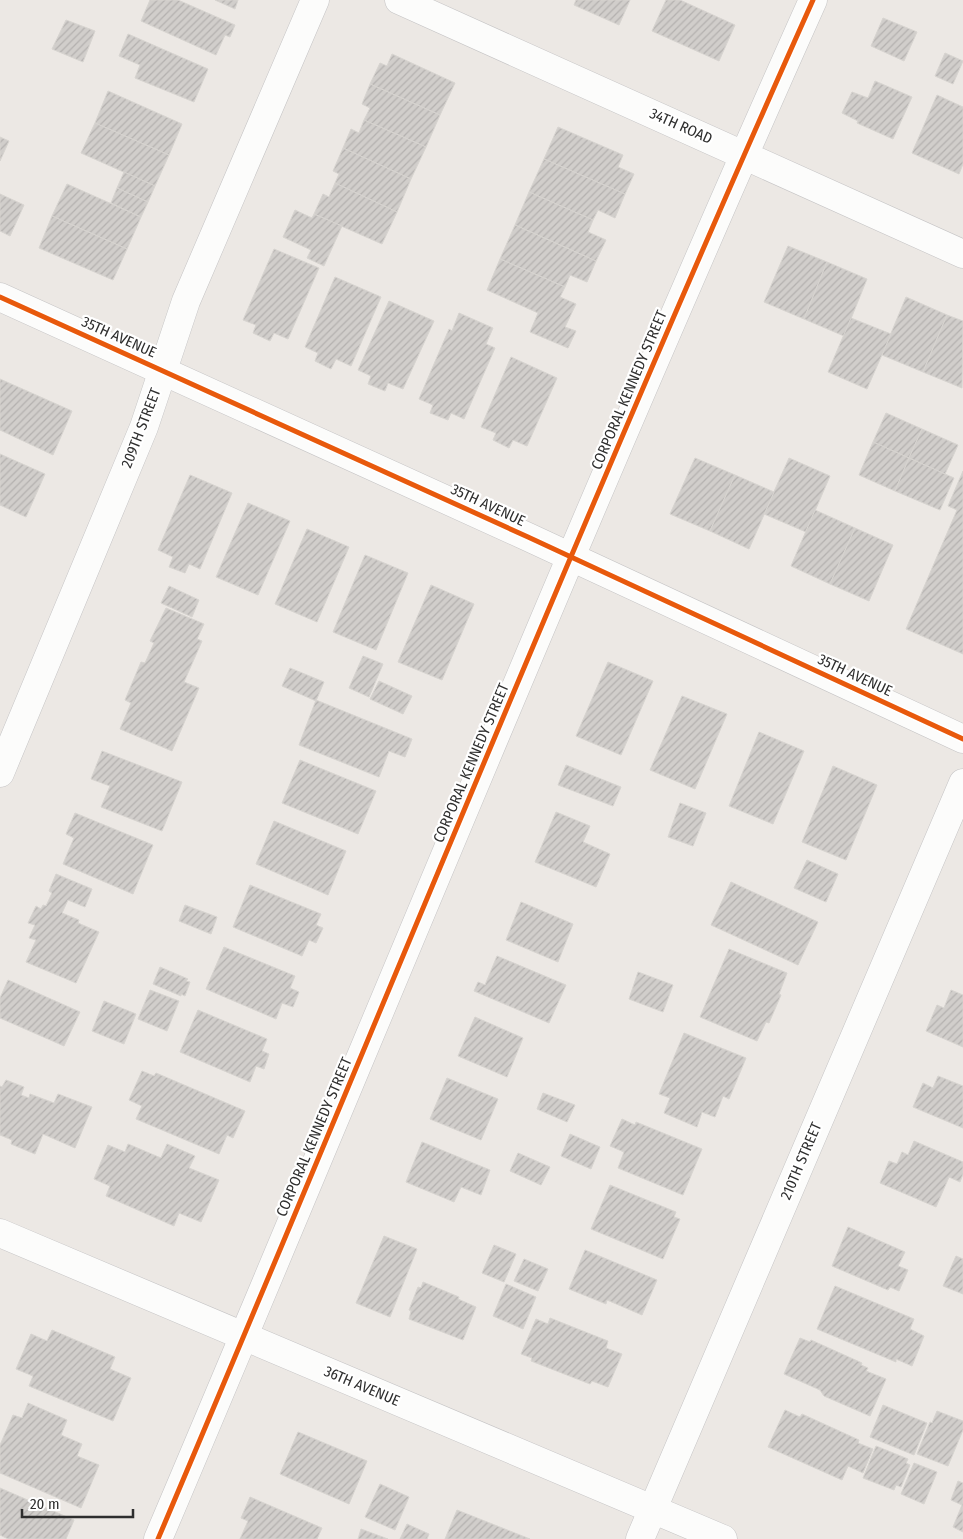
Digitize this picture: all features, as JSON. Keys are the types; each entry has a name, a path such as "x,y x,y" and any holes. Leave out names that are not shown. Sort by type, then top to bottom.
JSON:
{"street":[{"name":"209TH STREET","path":"0,772 144,427 186,301 315,0"},
{"name":"34TH ROAD","path":"399,0 963,254"},
{"name":"CORPORAL KENNEDY STREET","path":"158,1539 571,557 744,154 813,0"},
{"name":"35TH AVENUE","path":"0,297 571,557 963,739"},
{"name":"210TH STREET","path":"640,1539 963,783"},
{"name":"36TH AVENUE","path":"0,1233 723,1539"}],"building":[{"path":"150,0 178,0 235,25 230,37 225,35 216,55 141,21"},
{"path":"215,0 238,0 235,9"},
{"path":"576,0 630,0 619,25 574,5"},
{"path":"666,0 680,0 735,25 719,61 652,31"},
{"path":"883,18 917,32 904,61 871,46"},
{"path":"66,20 95,31 83,62 52,49"},
{"path":"128,34 208,69 194,102 135,78 140,65 119,56"},
{"path":"945,53 963,61 953,84 935,76"},
{"path":"392,54 455,83 440,115 370,84 380,63 387,66"},
{"path":"875,81 912,97 893,139 857,123 858,121 842,113 852,92 868,98"},
{"path":"370,84 440,115 426,147 364,120 370,108 362,104"},
{"path":"108,91 182,124 169,155 95,123"},
{"path":"937,95 963,107 963,164 959,174 912,153"},
{"path":"364,120 426,147 411,179 343,148 351,129 359,133"},
{"path":"95,123 169,155 155,186 81,153"},
{"path":"558,127 623,155 618,167 634,174 625,194 544,159"},
{"path":"0,137 9,141 0,161"},
{"path":"343,148 411,179 397,212 335,183 339,174 333,171"},
{"path":"544,159 625,194 615,218 598,210 593,220 529,192"},
{"path":"124,172 155,186 148,202 117,188"},
{"path":"335,183 397,212 382,244 314,214 323,194 329,197"},
{"path":"67,184 141,217 127,249 52,216"},
{"path":"117,188 148,202 141,217 111,203"},
{"path":"529,192 593,220 588,232 606,240 596,261 515,225"},
{"path":"0,194 24,205 10,236 0,231"},
{"path":"295,210 312,218 314,214 342,226 324,266 307,258 311,250 283,237"},
{"path":"52,216 127,249 113,280 39,248"},
{"path":"515,225 596,261 587,282 570,275 565,287 500,259"},
{"path":"788,246 827,262 804,319 764,302"},
{"path":"274,249 319,268 288,339 274,333 270,341 253,333 256,325 243,320"},
{"path":"500,259 565,287 560,297 576,304 565,327 576,331 568,348 530,332 538,313 487,290"},
{"path":"827,262 867,279 844,336 804,319"},
{"path":"335,277 381,297 351,366 336,359 331,369 315,361 318,353 305,347"},
{"path":"906,297 947,315 923,372 882,355"},
{"path":"389,301 434,321 403,389 388,383 385,391 368,384 371,376 358,370"},
{"path":"459,313 493,328 486,344 495,348 464,419 451,413 448,420 430,413 433,405 419,399 449,329 452,331"},
{"path":"947,315 963,321 962,388 923,372"},
{"path":"851,318 891,334 867,389 828,372"},
{"path":"511,357 557,378 527,446 513,440 509,448 493,440 496,433 481,427"},
{"path":"0,379 72,411 53,455 0,430"},
{"path":"886,413 922,429 909,458 873,442"},
{"path":"922,429 958,445 945,474 909,458"},
{"path":"873,442 909,458 895,491 859,475"},
{"path":"0,454 45,474 26,517 0,505"},
{"path":"695,458 735,475 710,531 670,514"},
{"path":"789,458 830,476 806,532 764,514"},
{"path":"909,458 954,478 940,510 895,491"},
{"path":"963,471 963,654 906,629 957,510 948,506"},
{"path":"190,475 232,493 200,569 189,564 185,573 169,567 173,557 158,550"},
{"path":"735,475 774,492 749,549 710,531"},
{"path":"248,503 290,521 258,595 216,577"},
{"path":"815,510 855,528 830,584 791,566"},
{"path":"855,528 893,545 869,601 830,584"},
{"path":"307,529 349,547 317,622 275,604"},
{"path":"365,555 408,573 376,650 333,632"},
{"path":"431,585 474,604 442,680 398,662"},
{"path":"169,586 199,600 192,617 161,603"},
{"path":"166,608 204,624 197,639 202,641 184,682 199,688 172,751 120,729 131,703 125,700 141,662 145,663 154,643 150,641"},
{"path":"363,656 383,664 369,697 349,688"},
{"path":"608,662 653,681 621,755 576,736"},
{"path":"290,668 324,682 316,701 282,686"},
{"path":"379,681 412,696 403,714 370,699"},
{"path":"682,696 727,714 695,789 650,770"},
{"path":"316,700 412,739 405,757 389,751 379,777 299,745"},
{"path":"759,732 804,751 773,824 729,806"},
{"path":"102,751 182,782 162,831 101,807 110,786 91,779"},
{"path":"300,760 376,791 358,834 282,803"},
{"path":"566,765 621,787 613,806 558,785"},
{"path":"833,766 877,785 846,860 802,842"},
{"path":"680,803 706,813 693,846 668,837"},
{"path":"556,812 590,826 583,842 610,854 596,887 535,862"},
{"path":"75,813 153,845 133,894 63,864 74,838 66,834"},
{"path":"274,821 346,851 328,895 256,864"},
{"path":"807,860 838,874 826,902 794,888"},
{"path":"56,874 92,889 85,907 68,900 62,913 79,920 78,923 99,932 76,983 26,962 36,940 29,938 35,925 28,923 36,906 41,909 43,905 46,906 52,893 49,891"},
{"path":"731,882 818,922 798,965 711,925"},
{"path":"250,885 321,914 316,925 323,928 316,943 309,940 302,956 233,927"},
{"path":"521,902 573,924 558,962 506,940"},
{"path":"185,905 217,917 211,934 179,921"},
{"path":"224,947 295,976 290,988 299,992 293,1007 282,1003 276,1019 206,989"},
{"path":"729,949 787,973 779,994 781,995 769,1023 766,1022 757,1041 700,1017"},
{"path":"497,956 566,985 549,1023 474,991 478,982 485,985"},
{"path":"160,967 188,979 186,981 190,982 185,996 153,984"},
{"path":"638,972 673,985 663,1012 629,999"},
{"path":"8,980 80,1012 64,1046 0,1018 0,998"},
{"path":"150,990 179,1001 167,1031 138,1019"},
{"path":"951,990 963,995 963,1047 926,1031 937,1005 944,1008"},
{"path":"104,1001 136,1014 124,1044 92,1031"},
{"path":"198,1010 267,1039 262,1051 269,1054 264,1069 256,1066 250,1082 180,1052"},
{"path":"475,1017 523,1038 507,1077 458,1056"},
{"path":"684,1033 746,1058 729,1099 723,1096 715,1117 702,1112 697,1127 664,1113 670,1098 659,1094"},
{"path":"142,1071 154,1076 156,1073 245,1111 233,1138 227,1135 219,1154 136,1119 142,1106 129,1100"},
{"path":"938,1076 963,1086 963,1128 913,1107 923,1083 933,1088"},
{"path":"447,1078 498,1099 481,1140 430,1119"},
{"path":"6,1080 24,1087 21,1095 29,1098 30,1094 54,1103 58,1094 92,1107 75,1148 43,1134 35,1154 11,1144 12,1140 0,1135 0,1086 2,1087"},
{"path":"543,1093 575,1105 567,1122 537,1109"},
{"path":"622,1119 635,1125 636,1122 702,1149 683,1195 618,1168 624,1152 610,1146"},
{"path":"570,1134 600,1147 591,1169 561,1156"},
{"path":"914,1141 963,1162 963,1174 960,1182 949,1177 936,1207 880,1183 889,1161 897,1164 902,1152 908,1155"},
{"path":"422,1142 490,1170 481,1195 461,1187 454,1202 406,1182"},
{"path":"128,1144 161,1158 167,1144 195,1156 189,1168 219,1180 201,1222 179,1213 174,1226 106,1196 110,1186 94,1179 108,1145 125,1152"},
{"path":"518,1153 550,1167 541,1185 510,1171"},
{"path":"610,1185 676,1212 674,1217 680,1219 663,1259 591,1229"},
{"path":"848,1227 905,1252 898,1266 908,1270 899,1291 890,1287 888,1290 832,1266"},
{"path":"384,1236 417,1249 390,1317 356,1303"},
{"path":"494,1245 516,1254 504,1282 482,1273"},
{"path":"585,1250 657,1280 642,1315 607,1300 606,1304 569,1289"},
{"path":"956,1256 963,1259 963,1294 943,1286"},
{"path":"524,1259 548,1269 538,1291 514,1281"},
{"path":"423,1282 459,1297 458,1299 476,1307 463,1340 409,1319 411,1311 409,1310 418,1287 421,1288"},
{"path":"506,1284 536,1297 523,1329 493,1316"},
{"path":"835,1286 914,1319 910,1329 924,1336 912,1366 896,1359 896,1362 817,1329"},
{"path":"550,1318 608,1341 606,1348 622,1354 608,1387 592,1381 590,1384 531,1361 532,1358 521,1354 536,1319 548,1324"},
{"path":"52,1330 115,1357 110,1369 131,1378 113,1421 29,1386 33,1376 16,1369 31,1334 47,1341"},
{"path":"800,1338 810,1342 811,1340 862,1363 861,1365 868,1368 866,1371 886,1379 870,1416 824,1396 820,1390 784,1374"},
{"path":"28,1403 67,1420 61,1435 82,1444 77,1456 99,1465 81,1508 0,1473 0,1445 13,1415 22,1418"},
{"path":"883,1405 927,1423 914,1455 870,1437"},
{"path":"785,1410 800,1417 802,1414 859,1440 858,1443 873,1449 863,1473 848,1466 842,1480 768,1447"},
{"path":"937,1411 963,1421 963,1430 948,1466 917,1454 930,1422 932,1423"},
{"path":"298,1432 367,1461 349,1504 280,1474"},
{"path":"876,1446 908,1459 906,1463 910,1465 901,1487 896,1485 894,1490 863,1478"},
{"path":"914,1463 937,1472 924,1504 901,1494"},
{"path":"958,1481 963,1483 963,1532 953,1527 962,1505 951,1500"},
{"path":"380,1484 409,1497 395,1530 365,1517"},
{"path":"0,1488 74,1520 66,1539 8,1539 0,1535"},
{"path":"250,1497 322,1528 317,1539 240,1539 248,1521 241,1518"},
{"path":"457,1510 530,1539 445,1539"},
{"path":"407,1524 429,1534 427,1539 400,1539"},
{"path":"361,1529 388,1539 358,1539"}],"cycle path":[{"path":"158,1539 563,575 728,191 813,0"},
{"path":"0,297 528,537 963,739"}]}
